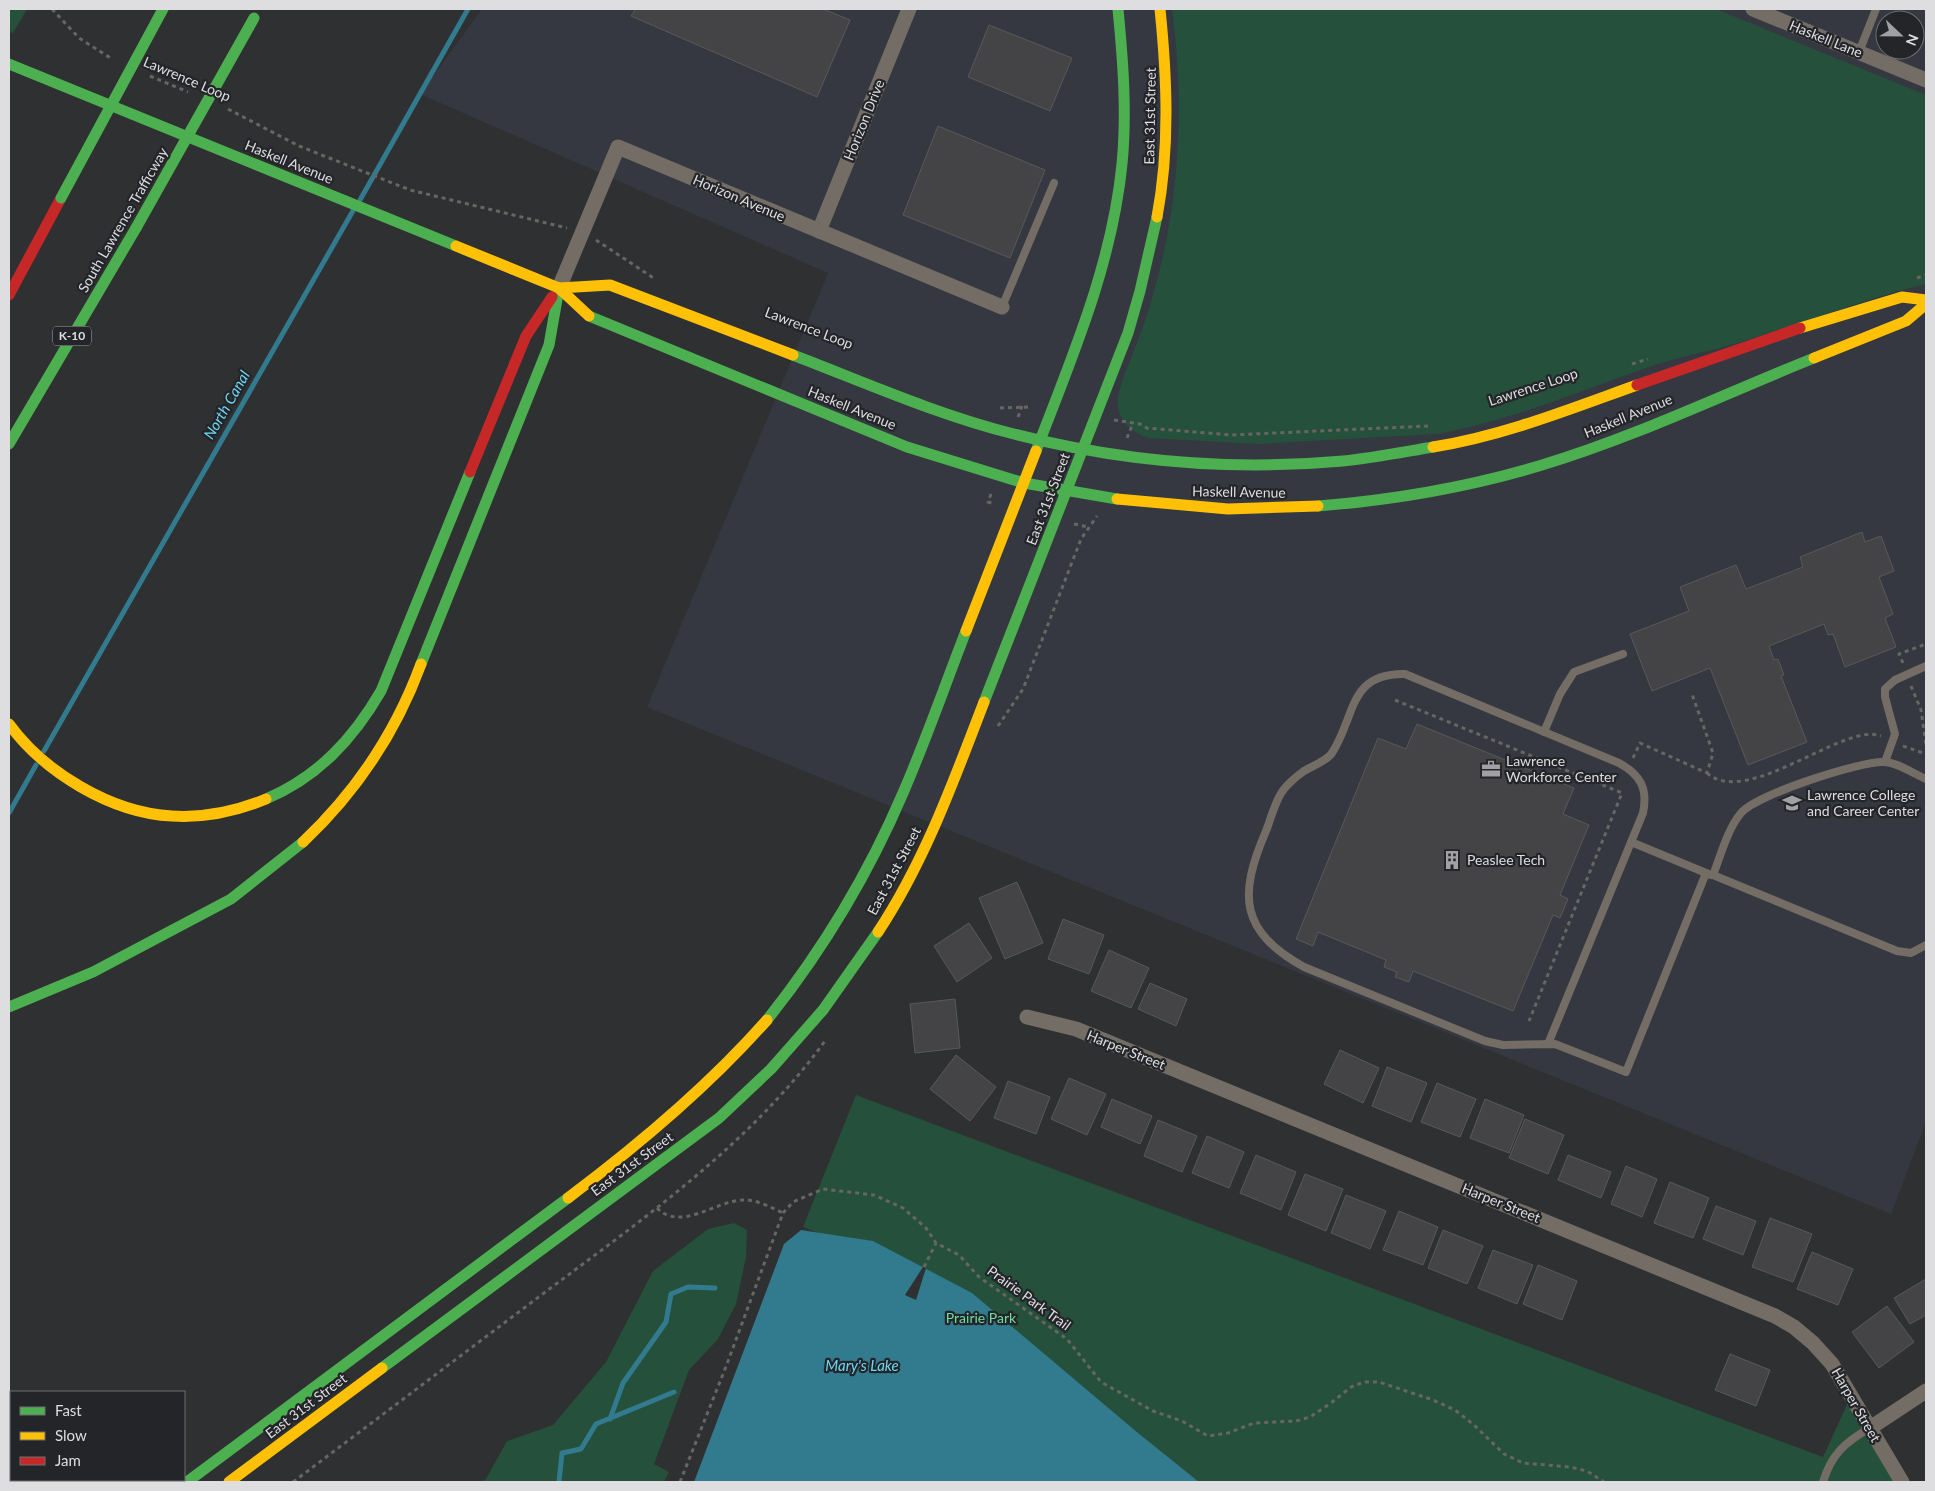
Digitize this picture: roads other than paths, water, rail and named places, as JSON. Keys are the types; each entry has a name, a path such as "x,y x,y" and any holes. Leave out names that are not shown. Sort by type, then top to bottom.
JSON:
{"main road":[{"path":"9,295 163,9"},
{"name":"East 31st Street","path":"187,1482 584,1186 650,1134 712,1079 768,1018 821,948 845,911 879,848 903,793 1088,316 1100,278 1115,216 1124,143 1118,9"},
{"name":"East 31st Street","path":"229,1482 719,1118 797,1041 850,974 893,909 918,862 946,800 1083,450 1144,284 1159,215 1168,108 1167,68 1160,9"},
{"name":"South Lawrence Trafficway","path":"9,444 136,228 256,14"},
{"name":"Haskell Avenue","path":"9,64 559,288 591,318 908,447 1024,483 1163,505 1228,509 1278,509 1344,504 1428,492 1542,465 1604,443 1906,321 1926,304"},
{"name":"Haskell Avenue","path":"559,288 610,285 936,410 1040,441 1083,450 1190,463 1250,465 1344,461 1454,444 1529,423 1838,315 1902,297 1926,300"},
{"path":"9,724 18,738 39,759 84,790 118,803 169,816 219,814 262,802 299,784 327,764 341,750 367,717 381,691 526,336 559,288"},
{"path":"9,1007 29,997 93,972 231,899 291,853 326,820 350,791 377,754 411,690 438,617 549,345 559,288"}],"street":[{"name":"Horizon Drive","path":"819,231 908,9"},
{"name":"Haskell Lane","path":"1753,9 1926,80"},
{"name":"Horizon Avenue","path":"559,288 618,147 1002,307"},
{"name":"Harper Street","path":"1027,1017 1076,1029 1775,1316 1794,1327 1813,1342 1832,1364 1902,1482"},
{"path":"1870,1428 1926,1391"}],"lane":[{"path":"1859,52 1876,9"},
{"path":"1002,307 1054,183"},
{"path":"1544,732 1560,694 1574,672 1623,654"},
{"path":"1885,762 1893,741 1894,727 1884,697 1885,689 1889,684 1926,666"},
{"path":"1548,1044 1643,813 1646,799 1642,786 1633,771 1619,763 1405,674 1390,674 1376,678 1363,686 1331,754 1303,772 1283,791 1252,863 1248,887 1256,928 1283,955 1304,967 1485,1041 1503,1045 1555,1044 1626,1072 1709,874 1742,812 1758,801 1848,767 1885,762 1926,779"},
{"path":"1631,842 1897,951 1911,953 1926,945"},
{"path":"1823,1482 1830,1462 1837,1451 1852,1438 1870,1428"}],"water":[{"name":"Mary's Lake","path":"801,1230 873,1241 972,1293 1199,1482 694,1482 784,1244"}],"waterway":[{"name":"North Canal","path":"360,200 468,9"},
{"name":"North Canal","path":"44,751 354,209"},
{"name":"North Canal","path":"9,813 36,765"},
{"path":"610,1419 623,1383 666,1322 671,1294 688,1287 715,1288"},
{"path":"559,1482 562,1453 581,1449 596,1424 674,1392"}],"place":[{"name":"Lawrence Workforce Center","path":"1491,769"},
{"name":"Lawrence College and Career Center","path":"1792,803"},
{"name":"Peaslee Tech","path":"1452,860"}],"park label":[{"name":"Prairie Park","path":"981,1318"}]}
